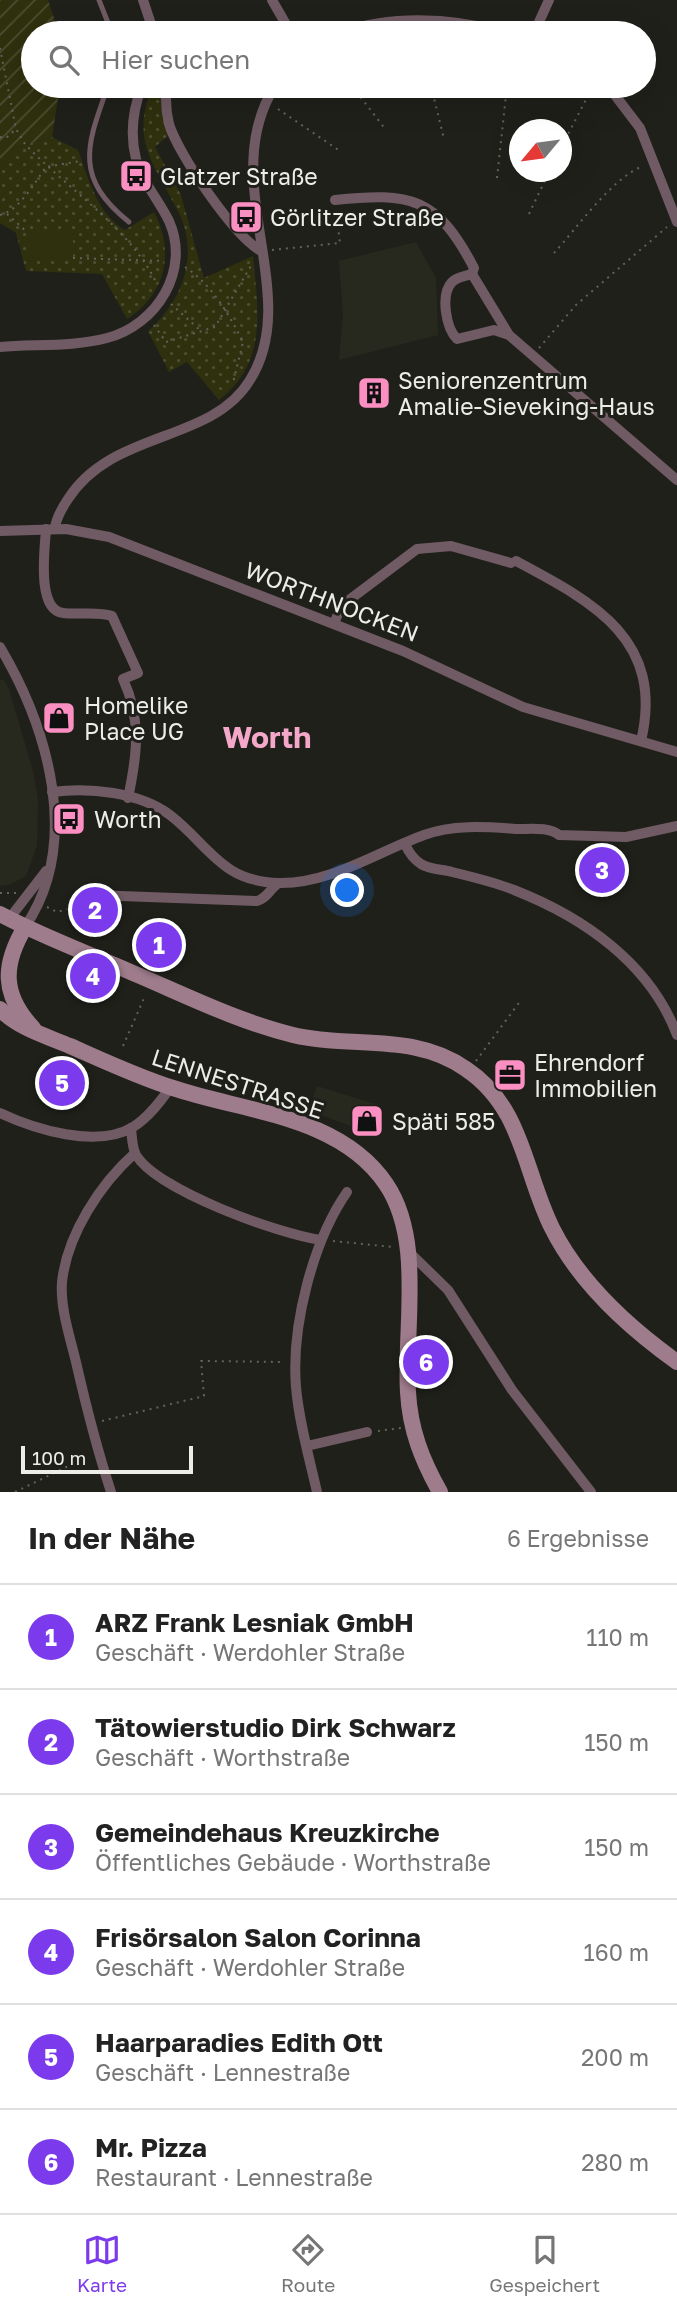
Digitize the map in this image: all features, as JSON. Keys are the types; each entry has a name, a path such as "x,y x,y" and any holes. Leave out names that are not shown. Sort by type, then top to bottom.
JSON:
{"main road":[{"path":"3,921 25,927 265,1026 310,1038 414,1045 447,1057 469,1070 497,1096 514,1124 552,1228 572,1261 614,1309 677,1362"},
{"name":"LENNESTRASSE","path":"25,927 10,953 9,982 19,1011 40,1033"},
{"name":"LENNESTRASSE","path":"0,1009 13,1021 170,1088 274,1115 348,1146 379,1174 392,1193 404,1225 409,1252 408,1393 412,1427 422,1461 440,1492"}],"street":[{"path":"143,0 149,21"},
{"path":"272,0 284,21"},
{"path":"539,21 549,0"},
{"path":"407,21 432,21"},
{"path":"0,347 105,339 123,333 147,316 164,296 176,263 170,223 141,173 135,156 133,122 139,98"},
{"path":"166,98 166,109 172,131 234,229 257,249"},
{"path":"617,98 640,128 677,221"},
{"path":"128,798 138,752 138,731 124,679 138,673 112,616 61,613 51,605 44,586 51,528 71,495 100,464 212,415 238,396 256,369 267,334 257,249 252,160 253,143 266,99"},
{"path":"335,200 391,196 425,207 452,231 474,268 472,274 509,335 677,480"},
{"path":"472,274 456,279 447,290 450,332 457,339 494,330 509,335"},
{"name":"WORTHNOCKEN","path":"0,531 51,528 109,537 403,651 523,707 677,752"},
{"path":"334,624 341,606 417,549 451,547 513,562 582,598 603,612 617,628 634,655 645,682 646,713 641,741"},
{"path":"0,647 4,664 34,723 57,820 39,904 25,927"},
{"path":"52,792 79,789 128,798 168,814 228,869 242,876 279,883 320,877 424,835 449,828 526,829 554,831 559,835 626,837 677,826"},
{"path":"405,844 413,858 423,866 519,892 601,937 632,962 655,993 677,1035"},
{"path":"3,921 49,866"},
{"path":"77,903 94,895 257,901 279,883"},
{"path":"0,1113 57,1134 94,1135 131,1128 146,1117 170,1088"},
{"path":"131,1128 135,1153 146,1167 221,1210 291,1235 321,1240"},
{"path":"111,1492 90,1424 68,1330 62,1283 67,1257 95,1199 121,1165 135,1153"},
{"path":"317,1492 296,1385 296,1363 306,1295 321,1240 334,1211 347,1192"},
{"path":"409,1252 448,1290 512,1390 591,1492"},
{"path":"307,1446 367,1433"}],"lane":[{"path":"99,0 107,21"},
{"path":"103,98 91,137 88,160 107,205 129,222"}],"path":[{"path":"0,48 16,129 25,144 143,259 164,296 201,331"},
{"path":"361,98 386,130"},
{"path":"434,98 444,139"},
{"path":"497,178 506,98"},
{"path":"572,127 587,98"},
{"path":"266,99 340,151"},
{"path":"0,137 6,138 16,129"},
{"path":"0,215 6,214 46,167 88,160"},
{"path":"554,253 633,170 654,162"},
{"path":"529,214 545,182"},
{"path":"147,316 166,342 215,327 254,261 257,249 340,243 335,200"},
{"path":"6,214 27,232"},
{"path":"532,357 581,301 677,221"},
{"path":"73,258 143,259 176,263 201,280 226,311 243,342 233,374 232,389 238,396"},
{"path":"39,904 62,912 77,903"},
{"path":"469,1070 521,1000"},
{"path":"123,1046 143,1002"},
{"path":"321,1240 393,1247 409,1252"},
{"path":"90,1424 204,1396 201,1361 296,1363"},
{"path":"367,1433 412,1427"},
{"path":"15,1492 80,1460"}],"shaded area":[{"path":"416,242 436,278 438,335 339,360 343,315 339,261"},
{"path":"3,679 9,689 33,771 38,801 37,845 26,876 9,885 0,886 0,680"},
{"path":"317,1086 378,1105 353,1127 309,1110"}],"green space":[{"path":"0,0 48,0 55,21 21,21 21,98 58,98 52,137 14,148 0,171"},
{"path":"149,98 166,98 170,134 155,147 181,195 204,278 253,256 257,316 253,352 235,385 219,400 187,362 169,372 148,331 171,306 179,291 188,244 178,211 148,152 144,137"},
{"path":"52,137 78,150 95,195 108,215 125,230 154,212 164,242 163,271 151,297 127,319 102,274 26,271 16,233 0,223 0,171 14,148"},
{"path":"27,232 73,233 73,258 27,257"}],"place":[{"name":"Glatzer Straße","path":"136,176"},
{"name":"Görlitzer Straße","path":"246,217"},
{"name":"Seniorenzentrum Amalie-Sieveking-Haus","path":"374,393"},
{"name":"Homelike Place UG","path":"59,718"},
{"name":"Worth","path":"69,819"},
{"name":"Gemeindehaus Kreuzkirche","path":"602,870"},
{"name":"Tätowierstudio Dirk Schwarz","path":"95,910"},
{"name":"ARZ Frank Lesniak GmbH","path":"159,945"},
{"name":"Frisörsalon Salon Corinna","path":"93,976"},
{"name":"Ehrendorf Immobilien","path":"510,1075"},
{"name":"Haarparadies Edith Ott","path":"62,1083"},
{"name":"Späti 585","path":"367,1121"},
{"name":"Mr. Pizza","path":"426,1362"}],"district":[{"name":"Worth","path":"267,737"}]}
